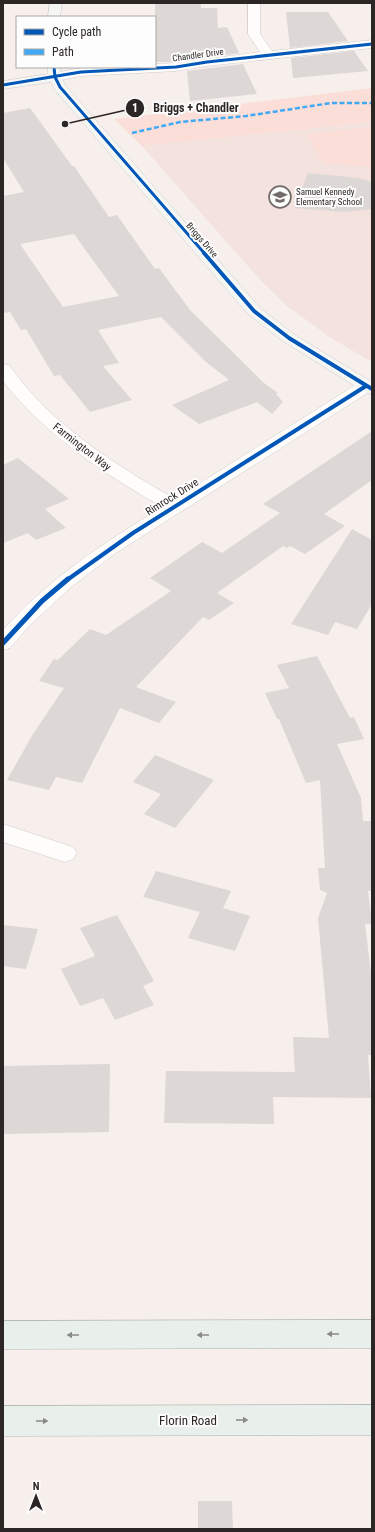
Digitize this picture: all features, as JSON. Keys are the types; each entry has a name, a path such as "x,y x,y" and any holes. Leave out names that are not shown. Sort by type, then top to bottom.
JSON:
{"main road":[{"path":"3,1335 372,1334"},
{"name":"Florin Road","path":"3,1421 372,1420"}],"street":[{"path":"54,16 56,3"},
{"path":"254,3 254,34 268,55"},
{"name":"Chandler Drive","path":"3,85 54,72 176,67 372,44"},
{"name":"Briggs Drive","path":"54,72 60,87 254,311 289,338 369,387"},
{"name":"Farmington Way","path":"3,369 19,390 70,440 116,473 175,507"},
{"name":"Rimrock Drive","path":"3,643 18,623 58,585 103,553 369,387"},
{"path":"3,833 65,853"}],"shaded area":[{"path":"372,88 372,122 142,146 114,119"},
{"name":"Samuel Kennedy Elementary School","path":"372,122 372,362 331,338 287,306 262,282 142,146"},
{"path":"372,127 372,167 323,163 307,134"}],"building":[{"path":"155,3 201,3 201,8 217,8 218,28 227,27 239,53 176,62 156,62"},
{"path":"286,12 328,12 348,41 290,48"},
{"path":"354,51 368,71 293,78 291,58"},
{"path":"243,64 257,94 190,101 187,71"},
{"path":"30,108 72,166 74,166 109,217 117,215 155,269 159,268 190,310 264,383 278,393 276,394 283,402 272,414 257,402 199,424 172,405 229,380 205,361 161,317 98,330 119,363 103,366 132,400 90,412 60,375 54,376 26,329 21,330 10,312 3,313 3,196 24,192 3,158 3,113","holes":["74,234 119,296 63,307 20,244"]},
{"path":"308,173 359,178 372,182 372,209 344,212 295,208"},
{"path":"372,431 372,480 324,514 345,526 305,554 290,546 287,548 283,546 217,593 234,603 209,620 203,617 136,687 176,702 159,723 120,708 82,783 56,777 49,790 7,780 33,734 64,688 39,681 54,659 58,660 90,629 106,635 171,591 150,578 202,542 222,553 280,513 263,504"},
{"path":"18,458 69,499 45,509 66,528 36,540 28,533 3,543 3,465"},
{"path":"352,529 372,540 372,604 357,629 335,622 328,635 291,624"},
{"path":"317,656 350,718 354,717 364,739 337,744 361,798 363,821 372,821 372,891 368,891 372,924 365,924 372,981 372,1055 368,1055 371,1098 273,1097 274,1124 164,1123 166,1071 295,1072 293,1037 329,1038 318,918 327,893 320,890 318,868 325,868 320,780 306,783 279,719 277,719 265,693 289,688 277,665"},
{"path":"155,755 214,780 175,828 144,814 161,794 133,782"},
{"path":"156,871 231,891 223,908 250,916 235,951 188,938 200,912 143,897"},
{"path":"117,915 154,981 143,986 154,1005 115,1020 103,998 80,1006 61,969 95,956 80,928"},
{"path":"3,925 38,929 26,969 3,966"},
{"path":"110,1064 109,1132 3,1134 3,1066"},
{"path":"198,1501 232,1501 233,1529 198,1529"}],"marked path":[{"path":"132,133 180,122 246,116 331,103 372,103"}],"cycle path":[{"path":"3,85 81,72 176,67 207,62 372,44"},
{"path":"54,68 55,77 60,87 254,311 289,338 372,389"},
{"path":"3,643 42,601 86,565 133,533 366,386"}],"place":[{"name":"Briggs + Chandler","path":"65,124"},
{"name":"Samuel Kennedy Elementary School","path":"280,197"}]}
